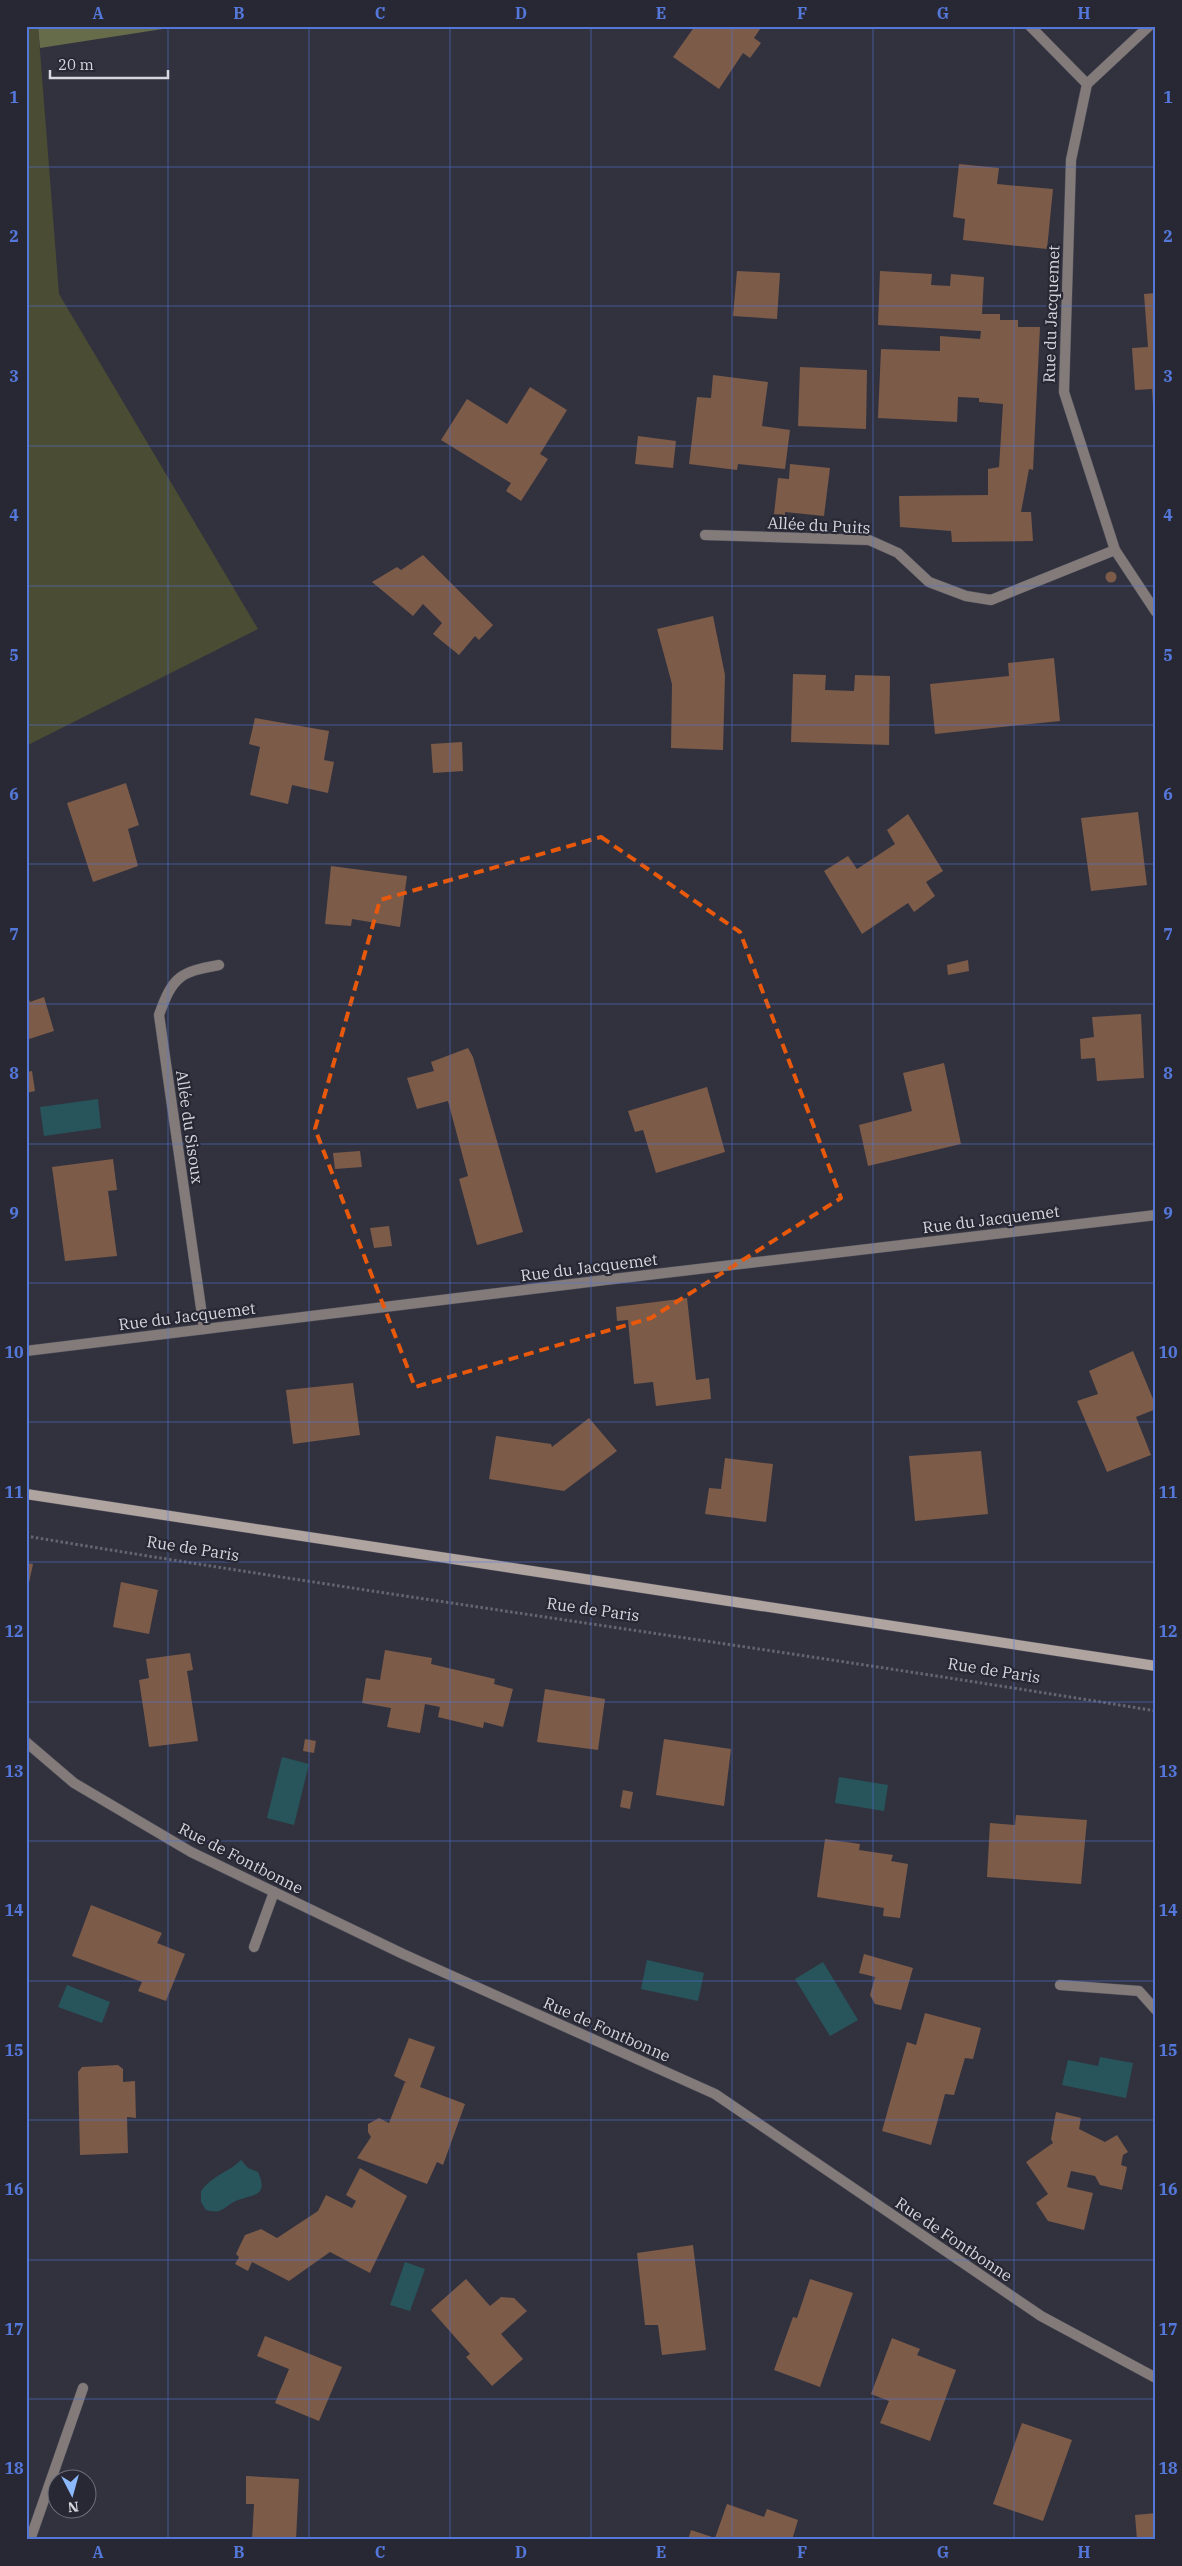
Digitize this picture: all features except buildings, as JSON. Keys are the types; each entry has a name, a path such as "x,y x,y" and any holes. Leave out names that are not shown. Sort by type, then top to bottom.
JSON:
{"main road":[{"name":"Rue de Paris","path":"26,1494 1156,1666"}],"street":[{"path":"1030,26 1087,84 1149,26"},
{"name":"Rue du Jacquemet","path":"1087,84 1071,160 1064,392 1115,550 1156,612"},
{"name":"Allée du Puits","path":"705,535 868,540 898,553 929,582 966,596 991,600 1115,550"},
{"name":"Allée du Sisoux","path":"204,1329 159,1015 168,990 189,970 219,965"},
{"name":"Rue du Jacquemet","path":"26,1351 1156,1215"},
{"name":"Rue de Fontbonne","path":"26,1742 74,1783 191,1852 403,1954 715,2094 1041,2316 1156,2378"},
{"path":"254,1947 274,1892"},
{"path":"1060,1985 1138,1991 1156,2010"},
{"path":"30,2540 83,2388"}],"path":[{"name":"Rue de Paris","path":"26,1536 221,1568 913,1671 1156,1711"}],"highlighted area":[{"path":"601,837 740,932 841,1198 651,1318 415,1387 315,1129 380,900"}],"shaded area":[{"path":"26,26 38,26 59,294 258,629 26,746"},
{"path":"38,26 182,26 40,48"},
{"path":"98,1099 101,1128 44,1136 40,1107"},
{"path":"282,1757 309,1764 294,1825 267,1818"},
{"path":"839,1777 888,1785 884,1811 835,1803"},
{"path":"647,1960 704,1973 698,2001 641,1989"},
{"path":"823,1962 858,2020 830,2036 795,1979"},
{"path":"67,1985 110,2002 102,2023 58,2007"},
{"path":"1100,2057 1133,2063 1126,2098 1062,2085 1068,2060 1098,2066"},
{"path":"241,2160 248,2168 258,2172 262,2186 258,2193 233,2202 220,2211 206,2210 201,2202 201,2191 216,2177"},
{"path":"405,2262 425,2269 410,2311 390,2305"}]}
